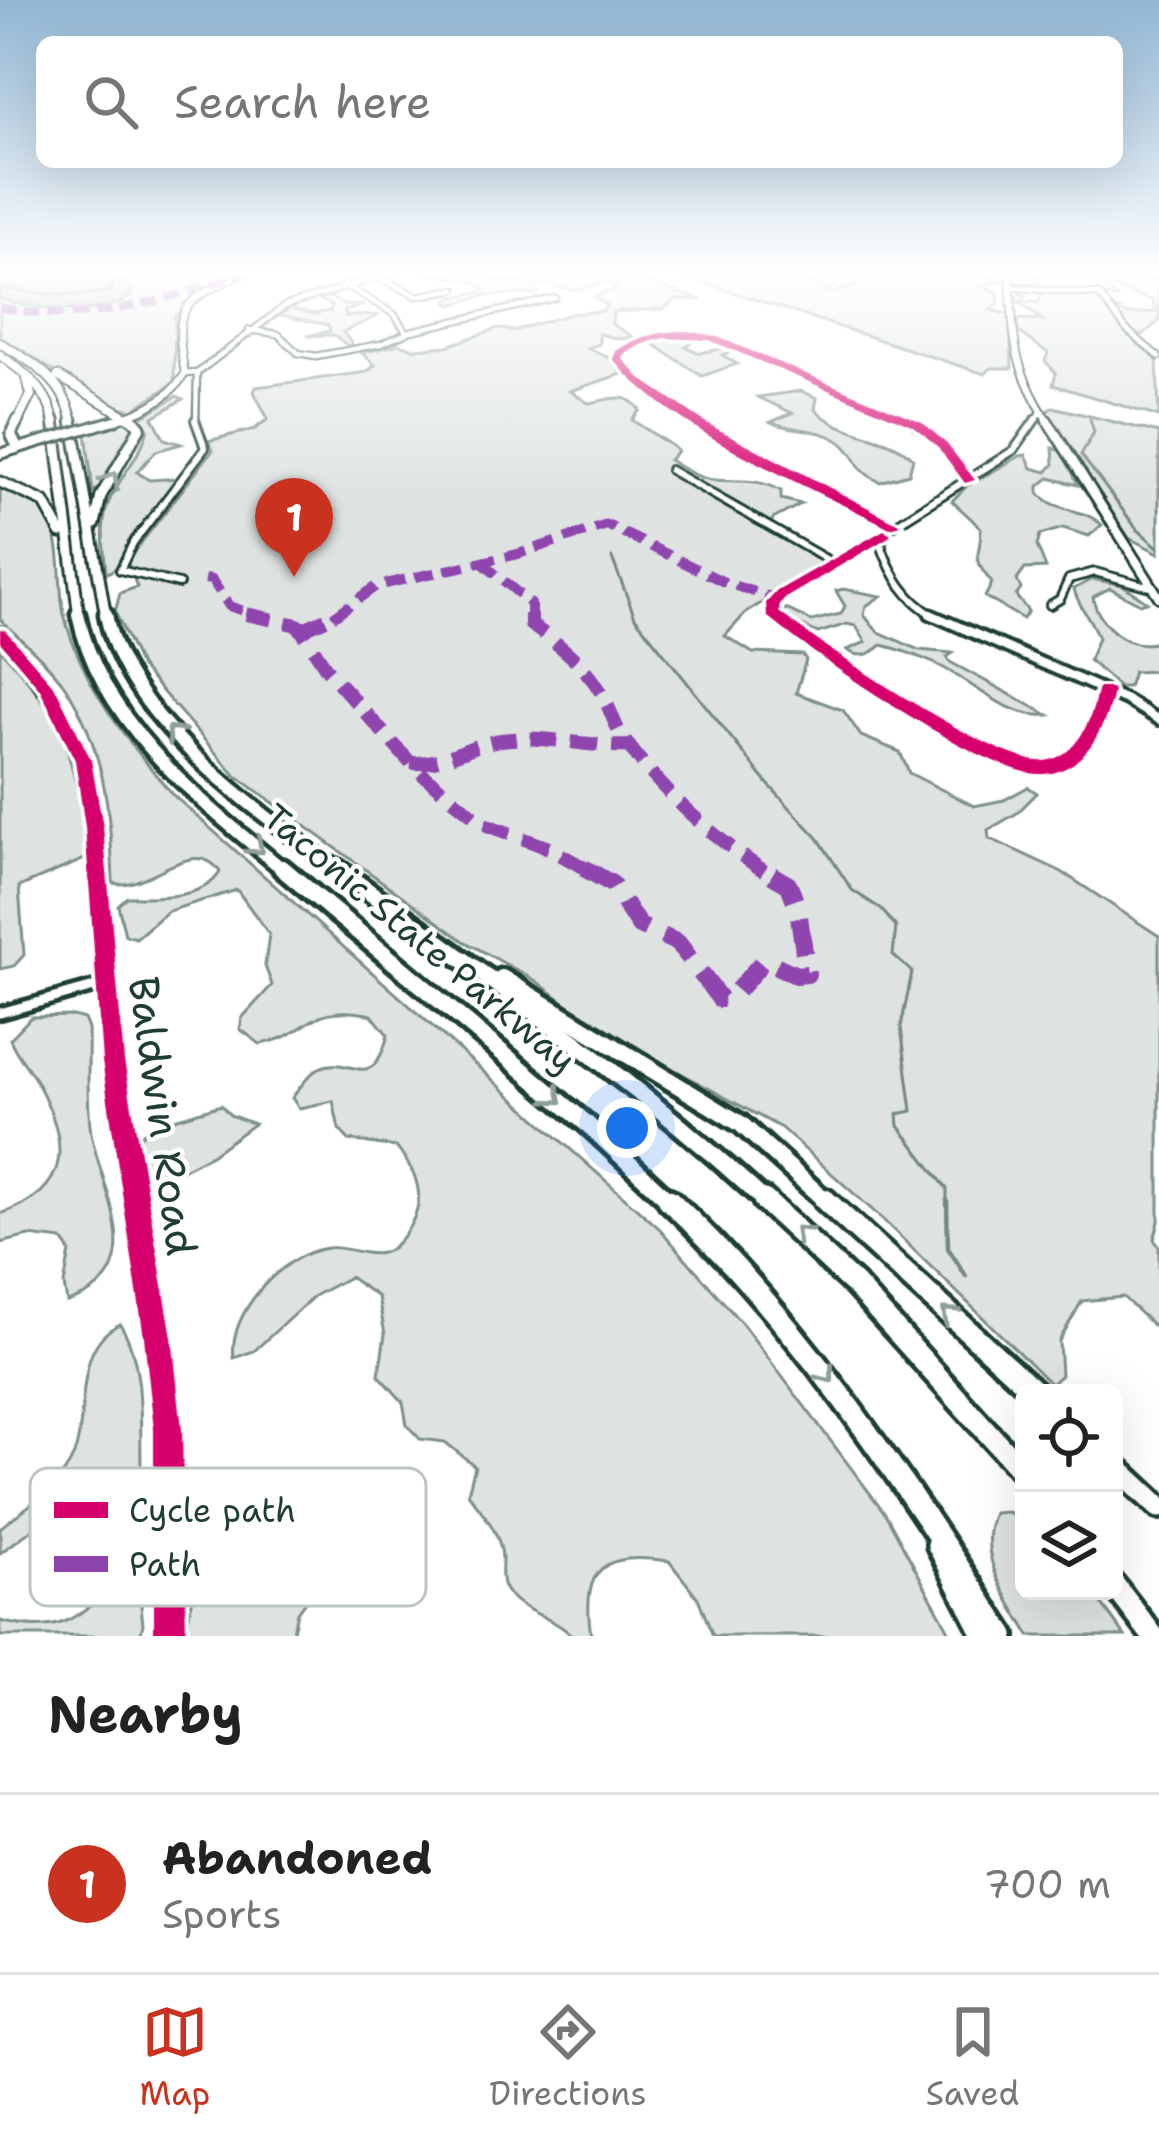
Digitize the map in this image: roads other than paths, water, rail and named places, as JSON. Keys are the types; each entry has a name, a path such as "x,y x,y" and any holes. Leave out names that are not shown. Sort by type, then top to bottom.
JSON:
{"highway":[{"name":"Taconic State Parkway","path":"7,349 41,387 54,414 80,622 116,702 161,760 205,804 678,1206 804,1346 905,1482 1004,1636"},
{"name":"Taconic State Parkway","path":"0,355 47,371 69,402 100,602 118,652 173,734 248,804 616,1072 723,1159 891,1322 1015,1463"},
{"path":"18,359 129,416 140,431 99,501 93,554"},
{"path":"18,359 32,388 12,430 18,448"},
{"path":"0,482 47,506 57,520 70,561"},
{"path":"441,945 731,1117 1026,1384"},
{"path":"1123,1474 1159,1507"},
{"path":"905,1482 985,1636"},
{"path":"1123,1597 1153,1636"}],"street":[{"path":"180,349 183,379"},
{"path":"0,454 129,416 163,399 225,349"},
{"path":"292,349 309,356 349,349"},
{"path":"628,349 617,359 629,373 700,422 896,525"},
{"path":"739,349 918,424 942,445 969,480"},
{"path":"1016,349 1017,364 1041,412 1156,592"},
{"path":"179,584 149,575 129,576 120,570 133,543 206,448 194,418 197,373"},
{"path":"183,379 195,382"},
{"path":"1041,412 1014,450 782,594 773,603 772,613 849,668 1014,763 1040,769 1070,755 1095,732 1105,691"},
{"path":"670,470 832,562"},
{"path":"884,534 881,545 905,597 965,633 1105,691 1159,720"},
{"path":"1050,605 1060,599 1069,579 1082,572 1156,592"},
{"name":"Baldwin Road","path":"0,633 47,687 83,760 113,1061 158,1337 168,1468"},
{"path":"0,1013 106,983"},
{"name":"Baldwin Road","path":"170,1606 170,1636"}],"waterway":[{"path":"1090,419 1094,432 1081,455 1137,529 1159,548"},
{"path":"612,558 635,617 768,784 818,838 852,890 881,909 896,927 893,955 912,972 901,1027 912,1111 898,1114 899,1126 947,1189 947,1200"},
{"path":"947,1200 948,1248 966,1276"}],"place":[{"name":"Abandoned","path":"294,577"}]}
